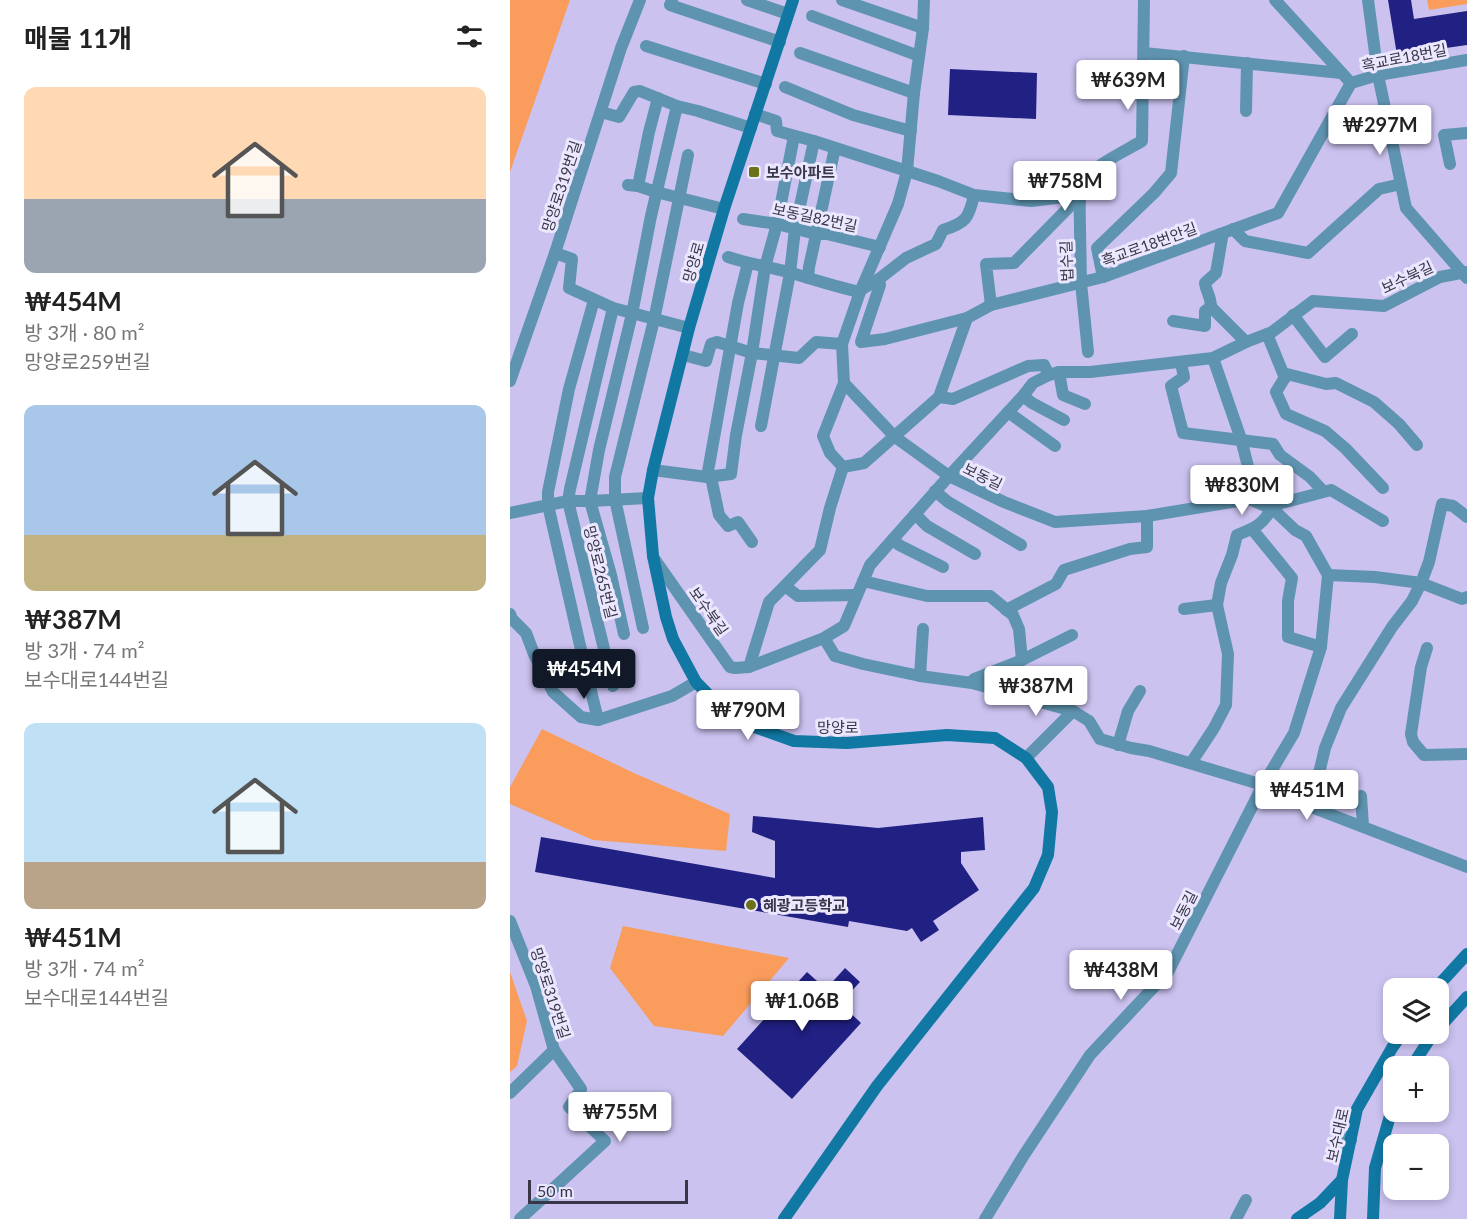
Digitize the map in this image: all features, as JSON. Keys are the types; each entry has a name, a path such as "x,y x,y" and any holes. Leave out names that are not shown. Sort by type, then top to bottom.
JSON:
{"main road":[{"name":"망양로","path":"784,1219 877,1086 1034,888 1048,855 1052,812 1048,787 1026,758 995,738 947,735 848,743 794,741 732,719 696,682 673,639 653,556 648,498 653,470 689,328 724,209 793,0"},
{"path":"1445,978 1467,954"},
{"path":"1449,1017 1467,997"},
{"name":"보수대로","path":"1340,1219 1342,1180 1357,1109 1395,1044"},
{"path":"1373,1219 1375,1168 1388,1122"},
{"path":"1297,1219 1320,1203 1342,1180"}],"street":[{"name":"망양로319번길","path":"510,381 555,253 621,48 640,0"},
{"path":"747,0 788,14"},
{"path":"842,0 923,28"},
{"path":"843,467 830,453 823,436 844,383 842,344 861,290 898,204 907,171 924,0"},
{"name":"법수길","path":"1090,372 1081,283 1081,195 1084,181 1092,170 1142,141 1144,0"},
{"name":"흑교로18번길","path":"1275,0 1351,83 1378,75 1467,60"},
{"path":"1368,0 1378,75 1406,208 1466,274"},
{"path":"671,3 780,42"},
{"path":"812,16 919,56"},
{"path":"646,46 766,84"},
{"path":"800,53 914,93"},
{"path":"1144,53 1341,73"},
{"path":"1103,277 1097,248 1154,193 1171,173 1184,56"},
{"path":"1246,111 1247,63"},
{"name":"흑교로18번안길","path":"879,279 880,285 861,342 885,339 967,318 991,305 1103,277 1278,213 1351,83"},
{"path":"785,87 853,115 911,131"},
{"path":"601,112 619,117 634,92 640,91 677,106 751,128"},
{"path":"658,98 633,185 724,209"},
{"name":"망양로265번길","path":"624,634 611,575 590,501 599,450 632,314 656,192 677,106"},
{"path":"755,114 776,121 777,131 938,181 974,195 1031,201 1081,195"},
{"path":"1450,164 1444,135 1467,133"},
{"path":"653,470 709,477 731,474 765,267 777,224 794,136"},
{"path":"760,426 790,273 795,229 814,141"},
{"path":"808,278 835,148"},
{"name":"망양로265번길","path":"643,628 615,499 615,477 654,320 688,154"},
{"path":"1233,229 1245,241 1308,253 1379,189 1401,184"},
{"path":"728,257 825,284 861,290 906,258 936,244 943,230 960,225 971,209 974,195"},
{"path":"991,305 986,264 1014,263 1081,195"},
{"name":"보동길82번길","path":"743,219 777,224 816,234 827,234 880,247"},
{"path":"1220,234 1222,238 1216,273 1205,283 1206,288 1211,298 1211,307 1246,342"},
{"path":"555,253 572,259 569,288 613,308 689,328"},
{"path":"748,263 738,303 709,477 720,515 728,526 738,522 752,542"},
{"name":"보수북길","path":"939,397 953,399 1028,366 1044,365 1054,374 1213,358 1272,332 1312,301 1383,306 1440,277 1466,274"},
{"path":"594,300 568,389 548,492 548,506 598,720"},
{"path":"1173,321 1205,326 1205,311 1211,307"},
{"name":"망양로265번길","path":"613,308 568,501 613,686"},
{"path":"1293,315 1324,357 1352,334"},
{"path":"843,467 864,463 939,397 967,318"},
{"path":"1266,334 1285,378"},
{"path":"683,355 706,360 711,344 717,342 752,353 799,358 816,342 842,344"},
{"path":"1213,358 1241,439 1253,486 1250,499 1273,510 1295,530 1306,536 1328,575 1375,577 1421,583 1462,598 1467,597"},
{"path":"1181,363 1184,377 1171,386 1183,433 1273,444 1280,455 1310,477 1323,490"},
{"path":"748,667 824,638 844,626 870,566 1033,383 1054,374 1063,394 1085,404"},
{"path":"1383,488 1345,448 1325,431 1286,414 1276,392 1287,374 1326,384 1336,382 1374,402 1399,424 1417,445"},
{"name":"보동길","path":"844,383 895,437 949,476 1004,502 1055,522 1147,516 1250,499"},
{"path":"1023,396 1064,420"},
{"path":"1008,412 1055,446"},
{"path":"748,667 769,602 820,550 843,467"},
{"path":"1191,763 1215,728 1226,705 1228,654 1218,605 1221,583 1238,535 1266,519 1278,504 1323,490 1331,490 1383,521"},
{"path":"935,491 948,502 1022,545"},
{"path":"510,513 568,501 648,498"},
{"path":"1311,807 1325,748 1341,708 1392,627 1412,602 1421,583 1429,562 1442,504 1453,506 1467,517"},
{"path":"915,514 927,526 975,554"},
{"path":"1006,610 1056,584 1064,570 1130,549 1147,547 1147,516"},
{"path":"1252,529 1292,578 1288,601 1288,638 1321,647"},
{"path":"893,539 899,545 943,567"},
{"name":"보수북길","path":"653,556 730,667 748,667"},
{"name":"보동길","path":"985,1219 1090,1055 1168,972 1263,785 1294,733 1321,647 1328,575"},
{"path":"863,581 927,596 990,596 1013,615 1019,629 1022,660"},
{"path":"785,586 798,596 857,595"},
{"path":"1185,609 1218,605"},
{"path":"510,614 526,633 553,692 581,717 598,720 672,696 696,682"},
{"path":"920,676 923,629"},
{"path":"972,683 974,679 1022,660 1072,635"},
{"path":"824,638 835,656 920,676 972,683 1073,711 1089,721 1100,739 1263,785 1311,807 1467,867"},
{"path":"1427,648 1421,668 1414,712 1411,734 1413,742 1424,755 1467,754"},
{"path":"1118,745 1128,711 1140,691"},
{"path":"1026,758 1073,711"},
{"path":"1361,796 1363,826"},
{"name":"망양로319번길","path":"510,921 536,986 554,1050 510,1093"},
{"path":"520,1219 605,1141 569,1107 581,1089 554,1050"},
{"path":"1337,1139 1351,1140"},
{"path":"1236,1219 1246,1200"}],"shaded area":[{"path":"510,0 570,0 510,172"},
{"path":"1427,0 1467,0 1467,4 1429,10"},
{"path":"542,729 636,774 730,814 726,851 593,840 510,804 510,787"},
{"path":"623,926 789,958 723,1036 654,1026 610,968"},
{"path":"510,972 527,1021 517,1066 510,1072"}],"building":[{"path":"1388,0 1411,0 1414,19 1467,11 1467,45 1397,55"},
{"path":"950,69 1037,73 1036,119 948,115"},
{"path":"753,816 878,828 983,817 985,850 961,852 961,863 979,890 933,921 939,930 921,942 912,928 907,931 849,921 848,927 535,872 541,837 775,878 775,841 752,832"},
{"path":"845,968 860,982 840,1003 861,1023 792,1099 737,1049 807,972 826,989"}],"place":[{"name":"보수아파트","path":"754,172"},
{"name":"혜광고등학교","path":"751,905"}]}
